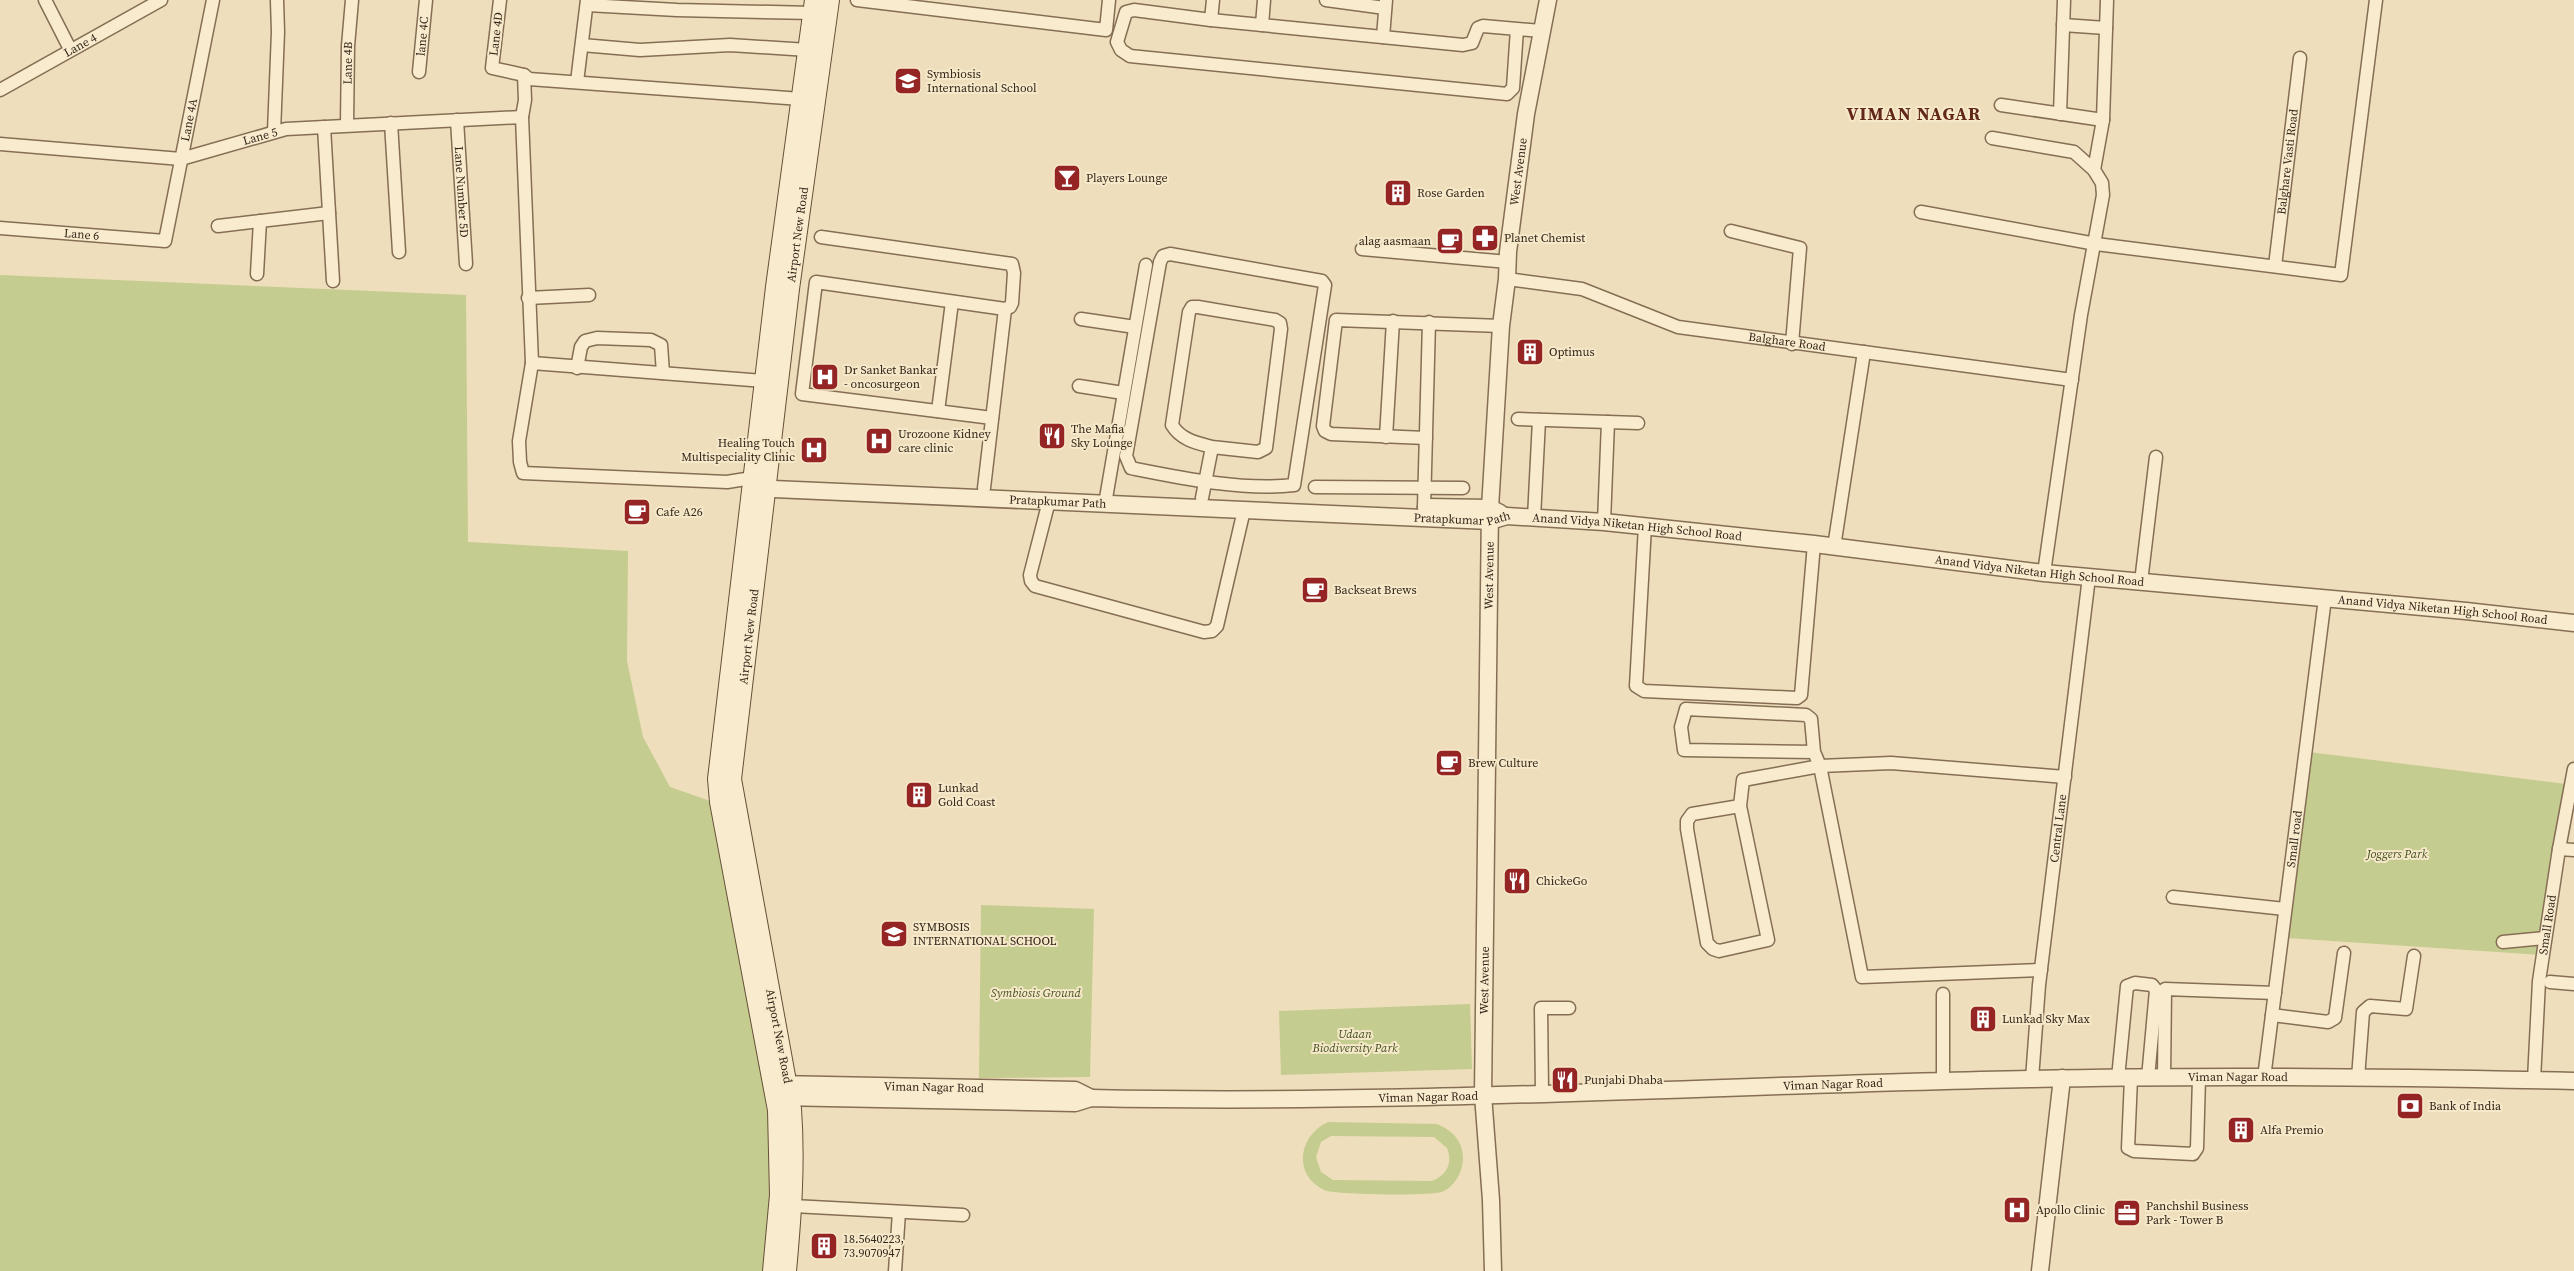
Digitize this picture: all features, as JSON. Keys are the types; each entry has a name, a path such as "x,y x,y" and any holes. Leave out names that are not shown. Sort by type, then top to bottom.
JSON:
{"main road":[{"name":"Airport New Road","path":"759,483 790,289 830,0"},
{"name":"Airport New Road","path":"787,1271 793,1206 795,1144 782,1091 732,790 759,483 765,380 775,287 814,6"},
{"name":"Airport New Road","path":"772,1271 779,1195 782,1091"}],"street":[{"path":"46,0 70,49"},
{"name":"Lane 4","path":"0,90 70,49 162,0"},
{"name":"Lane 4A","path":"165,241 213,0"},
{"path":"274,132 278,32 277,0"},
{"name":"Lane 4B","path":"347,125 348,46 352,0"},
{"name":"lane 4C","path":"419,72 426,0"},
{"name":"Lane 4D","path":"500,0 492,68 524,75"},
{"path":"857,0 1106,30"},
{"path":"1109,0 1106,30 1112,38 1117,38"},
{"path":"1211,20 1213,0"},
{"path":"1262,25 1264,0"},
{"path":"1326,0 1386,4 1383,37"},
{"name":"West Avenue","path":"1493,1271 1491,1200 1483,1095 1490,515 1501,326 1508,262 1526,114 1548,0"},
{"path":"2060,114 2064,0"},
{"path":"2094,170 2103,120 2107,0"},
{"path":"1921,212 2096,244 2340,275 2376,0"},
{"path":"577,82 587,2 677,10 814,6"},
{"path":"1517,29 1513,88 1507,94 1130,56 1121,50 1117,38 1126,12 1134,10 1211,20 1469,45 1472,43 1480,26 1517,29 1541,31"},
{"path":"2063,25 2106,28"},
{"path":"582,45 640,50 730,45 808,50"},
{"name":"Balghare Vasti Road","path":"2275,266 2300,58"},
{"path":"524,75 525,100 522,116 532,363 519,441 520,462 523,473 759,483"},
{"path":"524,75 529,79 801,99"},
{"path":"2001,105 2103,120"},
{"name":"Lane 5","path":"0,144 181,159 286,129 522,116"},
{"name":"Lane Number 5D","path":"457,120 466,264"},
{"path":"391,123 399,252"},
{"path":"324,127 333,281"},
{"path":"1992,138 2074,152 2094,170 2102,183 2103,195 2096,244 2072,380 2044,573"},
{"path":"218,226 329,213"},
{"path":"257,274 260,221"},
{"name":"Lane 6","path":"0,228 165,241"},
{"path":"1731,231 1800,248 1792,344"},
{"path":"821,237 1012,264 1014,273 1012,303 1010,307 1005,309 816,282 802,394 992,418"},
{"path":"1362,249 1508,262"},
{"path":"1170,254 1322,281 1326,292 1294,485 1274,488 1205,480 1131,468 1126,456 1163,256 1170,254"},
{"path":"1106,499 1146,266"},
{"name":"Balghare Road","path":"1507,279 1582,289 1678,326 1792,344 2072,380"},
{"path":"528,298 589,295"},
{"path":"938,411 952,302"},
{"path":"1198,306 1275,320 1280,323 1281,329 1266,448 1258,452 1212,447 1191,441 1177,433 1172,425 1189,312 1192,307 1198,306"},
{"path":"984,488 1005,309"},
{"path":"1081,318 1135,326"},
{"path":"1426,438 1331,434 1325,431 1323,426 1336,320 1501,326"},
{"path":"1386,437 1393,321"},
{"path":"1424,508 1429,322"},
{"path":"577,368 581,346 591,339 651,340 661,345 663,373"},
{"path":"1834,547 1864,352"},
{"path":"532,363 577,368 765,380"},
{"path":"1079,386 1123,393"},
{"path":"1518,419 1638,423"},
{"path":"1534,518 1539,420"},
{"path":"1604,522 1608,422"},
{"path":"1202,498 1212,447"},
{"path":"2141,582 2156,457"},
{"name":"Pratapkumar Path","path":"759,483 952,492 1050,501 1202,498 1296,508 1507,516"},
{"name":"Pratapkumar Path","path":"952,492 984,488 1244,510 1424,508 1490,515"},
{"path":"1315,488 1463,488"},
{"path":"1050,501 1030,575 1031,581 1035,586 1204,632 1212,631 1217,626 1244,510"},
{"name":"Anand Vidya Niketan High School Road","path":"1507,516 1645,526 1814,544 2044,573 2325,598 2574,623"},
{"path":"1645,526 1636,686 1644,691 1797,698 1801,695 1814,544"},
{"name":"Central Lane","path":"2032,1079 2041,970 2089,577"},
{"name":"Small road","path":"2264,1078 2325,598"},
{"path":"1814,752 1684,750 1681,728 1686,709 1806,715 1812,719 1814,752 1820,766 1862,976 2041,970"},
{"path":"1740,806 1692,814 1687,821 1686,829 1707,942 1713,949 1719,951 1768,940 1740,806 1743,780 1820,766 1891,763 2065,777"},
{"name":"Small Road","path":"2534,1080 2539,981 2559,849 2574,769"},
{"path":"2559,849 2574,850"},
{"path":"2173,897 2285,909"},
{"path":"2503,942 2545,938"},
{"path":"2272,1015 2328,1022 2335,1018 2344,953"},
{"path":"2358,1078 2363,1012 2370,1006 2406,1009 2414,956"},
{"path":"2550,982 2574,984"},
{"path":"2156,1078 2156,990 2152,984 2135,983 2127,986 2124,1078 2128,1148 2134,1151 2193,1154 2197,1148 2199,1078"},
{"path":"2156,1078 2165,989 2275,993"},
{"path":"1943,994 1943,1081"},
{"path":"1542,1093 1541,1008 1569,1008"},
{"path":"2040,1271 2062,1078"},
{"name":"Viman Nagar Road","path":"782,1091 1075,1090 1091,1098 1204,1100 1483,1095 2062,1078 2358,1078 2574,1081"},
{"path":"793,1206 963,1215"},
{"path":"895,1271 899,1212"}],"green space":[{"path":"0,275 466,295 468,542 628,551 627,661 643,737 670,787 713,802 773,1112 774,1176 765,1271 0,1271"},
{"name":"Joggers Park","path":"2309,752 2566,784 2543,955 2287,938"},
{"name":"Symbiosis Ground","path":"981,905 1094,909 1090,1077 979,1078"},
{"name":"Udaan Biodiversity Park","path":"1470,1004 1472,1069 1281,1075 1279,1011"},
{"path":"1328,1122 1437,1124 1447,1129 1459,1141 1463,1158 1462,1168 1451,1186 1442,1192 1363,1194 1331,1192 1324,1190 1314,1183 1307,1175 1304,1165 1303,1155 1306,1145 1318,1128","holes":["1331,1136 1434,1137 1447,1148 1449,1163 1445,1172 1432,1181 1333,1180 1321,1172 1316,1157 1321,1142"]}],"place":[{"name":"Symbiosis International School","path":"908,81"},
{"name":"Players Lounge","path":"1067,178"},
{"name":"Rose Garden","path":"1398,193"},
{"name":"Planet Chemist","path":"1485,238"},
{"name":"alag aasmaan","path":"1450,241"},
{"name":"Optimus","path":"1530,352"},
{"name":"Dr Sanket Bankar - oncosurgeon","path":"825,377"},
{"name":"The Mafia Sky Lounge","path":"1052,436"},
{"name":"Urozoone Kidney care clinic","path":"879,441"},
{"name":"Healing Touch Multispeciality Clinic","path":"814,450"},
{"name":"Cafe A26","path":"637,512"},
{"name":"Backseat Brews","path":"1315,590"},
{"name":"Brew Culture","path":"1449,763"},
{"name":"Lunkad Gold Coast","path":"919,795"},
{"name":"ChickeGo","path":"1517,881"},
{"name":"SYMBOSIS INTERNATIONAL SCHOOL","path":"894,934"},
{"name":"Lunkad Sky Max","path":"1983,1019"},
{"name":"Punjabi Dhaba","path":"1565,1080"},
{"name":"Bank of India","path":"2410,1106"},
{"name":"Alfa Premio","path":"2241,1130"},
{"name":"Apollo Clinic","path":"2017,1210"},
{"name":"Panchshil Business Park - Tower B","path":"2127,1213"},
{"name":"18.5640223, 73.9070947","path":"824,1246"}],"district":[{"name":"VIMAN NAGAR","path":"1914,114"}]}
